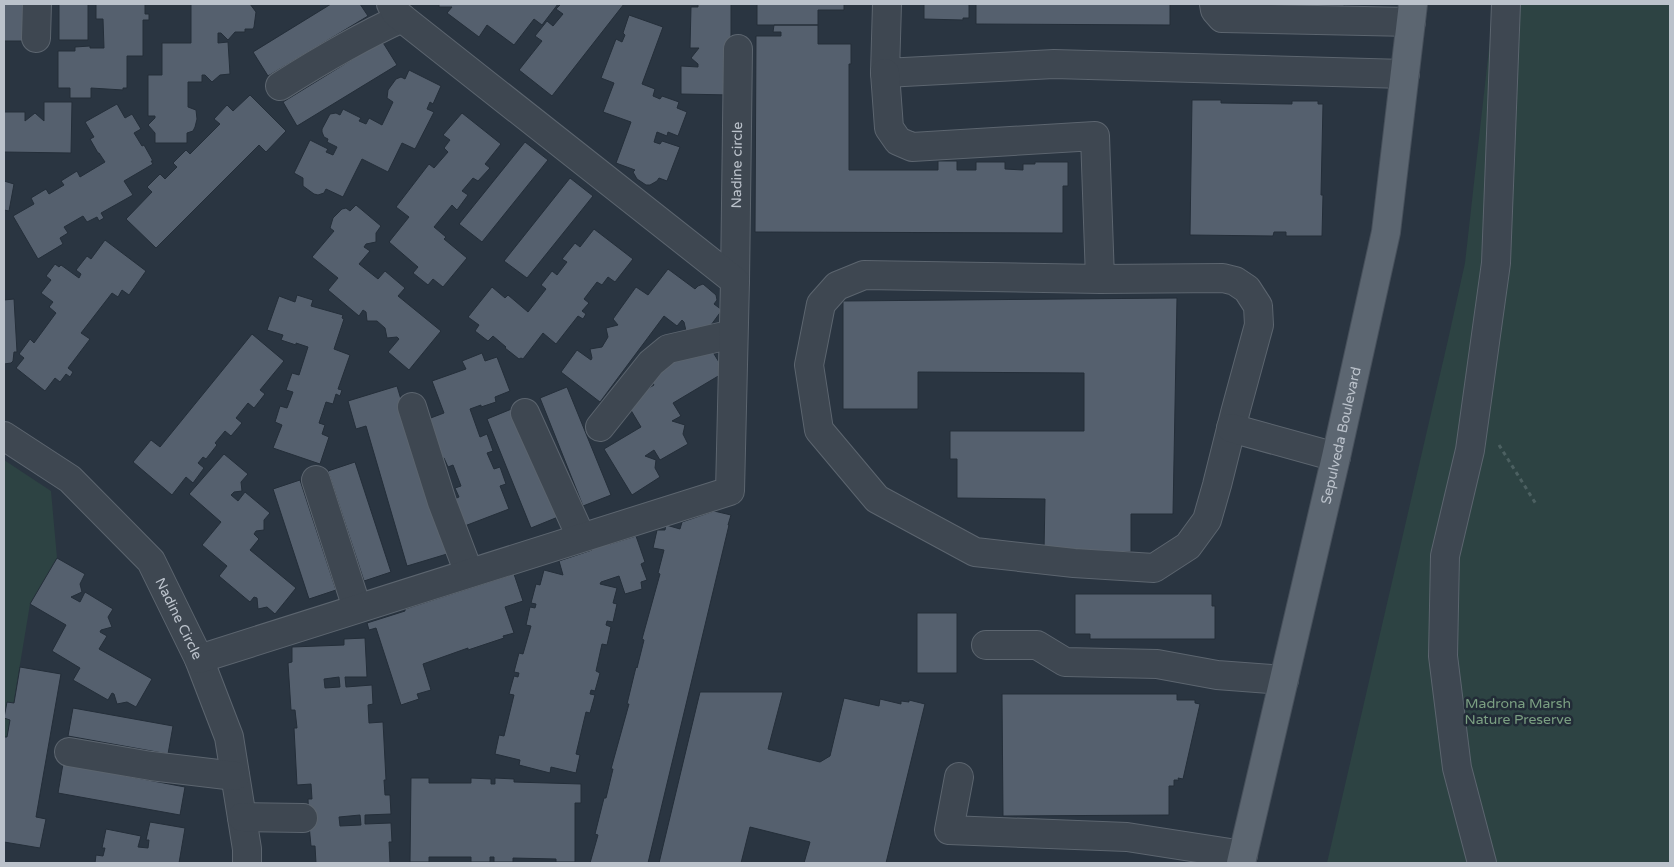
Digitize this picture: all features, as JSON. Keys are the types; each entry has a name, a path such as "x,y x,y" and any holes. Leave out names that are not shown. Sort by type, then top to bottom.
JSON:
{"main road":[{"name":"Sepulveda Boulevard","path":"1242,859 1336,457 1386,232 1412,13"}],"street":[{"path":"36,38 37,4"},
{"path":"887,4 885,73 889,128 898,140 912,147 1095,136 1100,279"},
{"path":"1214,4 1215,10 1222,18 1412,13"},
{"path":"1482,863 1458,768 1444,656 1445,556 1470,450 1496,263 1506,4"},
{"path":"280,86 361,37 397,11 735,281"},
{"name":"Nadine circle","path":"581,537 730,491 738,49"},
{"path":"885,73 1054,64 1406,74"},
{"path":"864,274 1100,279 1223,278 1235,280 1247,289 1258,306 1260,325 1207,520 1188,546 1154,568 1074,563 975,552 878,499 819,430 809,365 821,304 837,286 864,274"},
{"path":"600,427 650,363 668,349 733,334"},
{"path":"412,407 442,502 469,573"},
{"path":"199,659 581,537 525,413"},
{"path":"1231,428 1336,457"},
{"name":"Nadine Circle","path":"4,436 70,479 151,561 199,659 229,737 247,849 247,863"},
{"path":"316,480 357,608"},
{"path":"986,645 1037,645 1065,662 1157,664 1216,675 1284,680"},
{"path":"69,752 150,766 236,776"},
{"path":"959,777 949,830 1128,838 1242,859"},
{"path":"242,817 303,818"}],"path":[{"path":"1476,409 1536,504"}],"green space":[{"name":"Madrona Marsh Nature Preserve","path":"1494,4 1670,4 1670,863 1327,863 1465,263"},
{"path":"4,460 51,491 57,558 30,604 4,761"}],"building":[{"path":"4,4 30,4 30,41 4,41"},
{"path":"59,4 88,4 88,40 59,40"},
{"path":"96,4 145,4 145,14 149,14 149,20 143,20 143,56 127,56 127,88 123,88 123,90 91,88 91,98 70,98 70,88 58,88 58,51 75,51 75,47 90,46 90,48 104,48 103,19 96,19"},
{"path":"191,4 250,4 256,12 254,27 253,29 245,29 245,32 235,32 228,40 221,33 218,33 218,43 228,42 230,74 220,75 212,82 205,75 202,75 202,82 188,82 188,107 196,110 197,119 193,131 187,133 187,143 155,143 155,133 148,125 155,116 148,116 148,75 162,75 162,43 191,43"},
{"path":"331,4 360,4 368,16 268,76 253,52"},
{"path":"439,4 558,4 542,25 534,19 514,45 487,25 479,37 447,13 452,7 439,7"},
{"path":"561,4 624,4 552,96 519,70 542,41 535,36 547,21 553,26 563,14 556,9"},
{"path":"698,4 731,4 731,95 681,94 681,66 698,67 698,64 691,58 699,48 690,48 691,7 698,7"},
{"path":"757,4 844,4 844,10 818,10 818,25 757,25"},
{"path":"924,4 969,4 969,18 963,18 963,20 924,19"},
{"path":"976,4 1170,4 1170,25 976,24"},
{"path":"1344,4 1344,6 1246,5"},
{"path":"629,15 663,27 642,84 655,89 653,96 660,99 662,96 679,102 677,108 687,112 678,136 668,132 667,136 657,132 654,142 660,144 662,141 680,147 667,181 659,178 650,185 646,185 637,179 633,172 635,170 616,163 631,122 603,112 614,83 601,78 616,39 622,42"},
{"path":"774,25 818,25 818,44 851,44 851,64 849,64 849,170 938,170 938,161 957,161 957,170 976,170 976,162 1005,162 1005,169 1023,170 1023,164 1068,162 1068,186 1063,186 1063,233 755,232 756,36 781,36 781,32 773,32"},
{"path":"382,41 397,65 297,126 283,102"},
{"path":"409,70 441,86 433,104 430,102 427,109 434,112 415,149 402,143 388,172 362,159 343,197 326,189 324,193 314,194 303,186 303,178 294,173 310,140 328,149 326,152 333,155 337,147 327,142 328,139 324,137 322,132 330,114 336,113 340,115 343,109 361,118 359,121 366,124 369,118 382,125 393,102 387,98 388,90 396,79 401,77 405,79"},
{"path":"250,95 286,131 266,152 259,145 156,248 126,219 152,192 147,187 160,174 165,179 177,167 173,163 186,150 190,154 220,124 214,119 227,105 233,111"},
{"path":"1192,100 1221,100 1221,103 1292,104 1292,101 1318,101 1318,104 1323,104 1322,236 1286,236 1286,232 1274,232 1273,236 1190,235"},
{"path":"44,102 72,102 71,153 4,152 4,112 25,112 25,121 35,113 44,121"},
{"path":"117,104 125,118 132,114 141,129 134,133 142,146 144,145 153,164 124,181 133,195 101,213 104,218 99,221 97,217 87,222 83,216 64,227 68,233 60,238 63,244 38,259 13,216 34,204 31,198 46,189 49,194 64,185 61,181 77,171 80,177 105,162 90,139 94,137 85,122"},
{"path":"462,113 501,144 485,164 490,168 478,181 473,178 462,191 468,195 457,210 452,205 434,227 446,237 444,239 467,258 443,287 433,279 428,285 413,273 418,267 389,242 409,217 396,207 429,164 434,168 448,152 444,148 450,140 443,135"},
{"path":"525,142 548,160 482,242 459,224"},
{"path":"570,178 593,196 527,278 504,261"},
{"path":"4,181 14,184 9,211 4,210"},
{"path":"356,205 381,226 376,233 376,242 366,244 364,247 370,251 359,264 378,279 385,271 405,288 398,296 441,331 409,370 388,352 399,339 397,337 387,338 385,328 377,321 367,321 366,312 363,310 359,316 328,290 338,278 312,257 334,231 330,228 333,218 342,209 346,208 350,211"},
{"path":"594,229 633,259 615,282 608,277 602,285 597,282 584,299 589,303 582,311 586,314 583,319 578,316 556,344 543,333 523,359 519,359 493,336 488,341 475,331 479,325 468,317 492,287 505,298 508,295 528,312 546,289 541,285 552,271 557,275 567,262 562,259 575,243 580,247"},
{"path":"105,240 146,271 129,295 122,290 118,297 112,293 81,333 90,339 68,368 73,372 70,377 66,374 60,382 55,378 45,391 16,368 24,358 19,354 30,339 34,343 56,313 49,307 53,302 41,293 51,280 46,276 55,264 59,267 61,265 79,278 81,274 76,270 87,256 91,259"},
{"path":"668,269 695,289 703,284 716,295 717,300 714,304 722,310 703,336 686,331 682,320 677,326 664,316 600,402 561,372 577,350 591,360 590,349 602,347 608,337 606,328 618,325 613,319 636,287 648,295"},
{"path":"297,295 313,300 311,306 343,315 342,318 344,319 334,349 350,355 338,389 342,390 340,396 336,394 333,404 326,402 319,423 325,425 322,434 329,437 320,464 273,448 282,425 275,422 280,406 287,408 293,392 286,390 292,373 299,375 308,347 281,340 283,335 267,330 279,296 295,302"},
{"path":"1177,298 1173,514 1131,514 1131,552 1044,551 1045,499 957,498 957,459 950,459 950,431 1084,431 1084,373 918,372 918,409 843,409 843,301"},
{"path":"14,299 17,352 14,352 11,363 4,364 4,300"},
{"path":"252,334 284,361 260,390 265,394 254,408 248,403 236,418 242,423 231,436 225,431 215,443 217,445 206,459 203,457 198,463 204,468 193,483 186,477 172,495 133,462 151,440 160,447"},
{"path":"708,344 725,372 673,403 681,416 672,421 685,425 683,434 688,444 660,460 654,450 645,456 656,460 655,468 660,477 632,495 604,449 641,427 626,402 654,385 646,373 681,353"},
{"path":"482,353 485,361 497,357 510,391 495,397 496,402 470,409 480,437 487,434 493,451 487,453 494,469 500,467 506,484 500,486 509,509 462,527 452,500 459,497 455,488 461,486 453,465 448,467 444,458 439,459 437,454 441,453 428,419 444,413 432,381 466,369 462,361"},
{"path":"397,386 447,554 407,566 366,426 356,429 348,401"},
{"path":"567,387 611,495 583,506 540,398"},
{"path":"514,408 558,517 531,528 487,419"},
{"path":"224,454 248,474 241,482 242,491 234,492 231,495 238,501 245,492 270,513 264,520 264,530 256,531 254,534 259,539 250,550 296,588 275,614 267,607 258,609 257,598 254,597 250,602 219,576 227,566 202,545 221,522 189,494"},
{"path":"355,462 391,572 364,581 328,471"},
{"path":"300,480 336,590 309,599 273,489"},
{"path":"714,511 731,515 648,863 590,863 598,835 595,834 604,798 606,798 613,769 611,769 644,640 642,639 660,574 658,573 664,550 653,548 657,530 665,530 666,525 680,529 682,522"},
{"path":"636,536 645,562 641,564 647,580 641,582 642,589 625,594 619,576 600,584 617,588 613,603 617,604 613,622 607,621 606,625 611,627 607,645 602,644 596,671 600,673 595,691 591,690 590,694 595,695 590,713 586,712 576,754 580,755 576,773 551,767 550,773 519,765 520,760 495,754 499,735 504,736 514,695 509,694 514,676 518,677 519,673 514,672 519,653 523,654 531,626 526,625 530,607 535,608 536,604 531,603 536,584 540,585 544,570 563,575 559,561 592,550 591,547 609,542 610,544"},
{"path":"57,558 85,574 80,584 82,592 71,597 80,602 85,592 113,609 108,617 112,627 101,630 100,632 107,636 99,649 152,679 136,707 127,702 117,704 114,694 112,693 108,700 73,680 80,668 52,651 66,625 30,604"},
{"path":"514,574 523,601 505,607 514,633 503,636 504,638 423,664 431,690 417,694 419,699 401,705 376,628 369,630 367,623"},
{"path":"1075,594 1212,594 1212,606 1215,606 1215,639 1090,639 1090,634 1075,634"},
{"path":"917,613 957,613 957,673 917,673"},
{"path":"365,638 367,677 345,677 346,687 372,685 373,704 368,705 369,723 383,722 385,795 390,795 391,814 365,815 365,824 391,823 392,842 389,842 390,863 316,863 315,846 311,846 309,825 308,799 312,799 311,784 297,785 294,728 297,728 295,710 291,710 288,663 292,662 292,647 344,645 344,639","holes":["339,677 340,687 325,688 324,679","360,815 361,825 340,826 339,817"]},
{"path":"20,667 61,674 36,817 46,819 40,848 4,842 4,737 7,737 10,720 4,718 7,702 14,703"},
{"path":"700,692 783,692 768,749 820,762 830,756 844,698 879,706 880,699 901,704 901,701 909,702 909,700 925,704 886,863 804,863 810,842 750,827 741,863 659,863"},
{"path":"1002,694 1177,694 1177,700 1195,700 1195,703 1200,704 1183,779 1178,778 1179,780 1174,780 1174,786 1169,786 1169,815 1003,816"},
{"path":"73,708 173,726 168,754 68,736"},
{"path":"63,764 185,787 180,815 58,793"},
{"path":"411,778 429,778 429,783 471,783 471,778 491,779 491,784 495,784 495,778 514,779 514,782 581,784 581,803 575,803 575,862 556,862 556,859 513,858 513,862 494,862 494,857 490,857 490,862 471,862 471,857 429,857 429,862 410,862"},
{"path":"150,822 185,828 179,863 95,863 96,855 103,856 105,848 102,848 106,829 141,836 138,847 148,848 149,840 146,840"}]}
